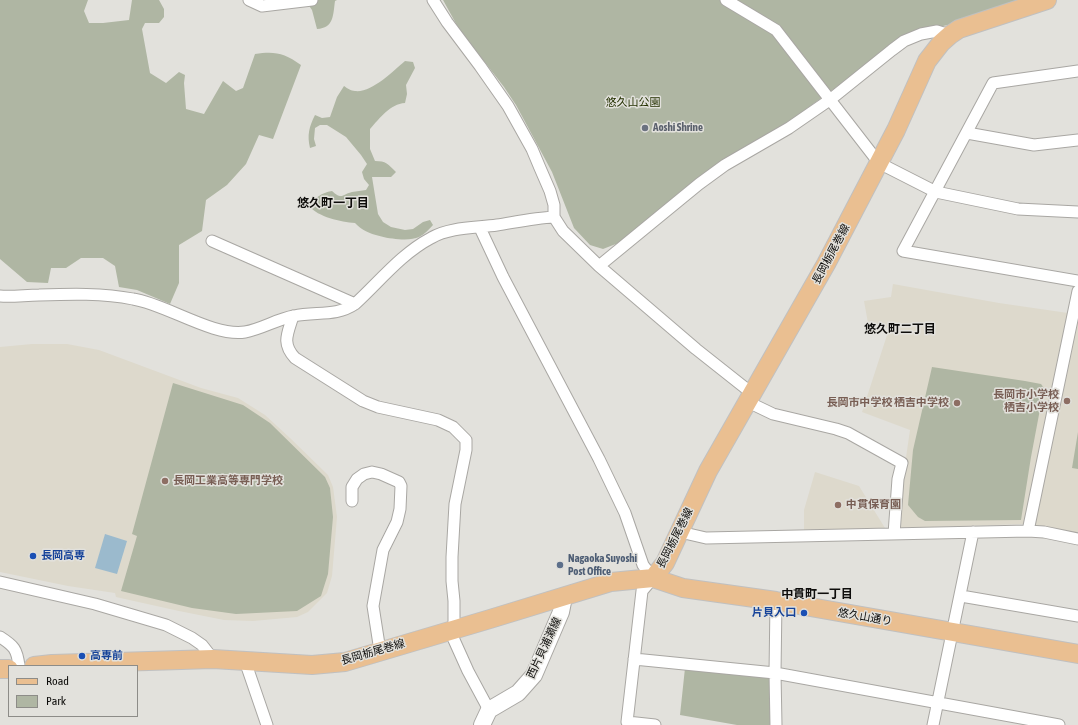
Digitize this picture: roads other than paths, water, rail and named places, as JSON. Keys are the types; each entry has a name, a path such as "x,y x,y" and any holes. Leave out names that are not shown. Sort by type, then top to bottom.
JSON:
{"main road":[{"name":"長岡栃尾巻線","path":"43,665 213,659 312,665 345,662 611,582 653,578 665,563 708,471 751,398 826,264 896,130 927,62 941,43 959,29 1047,0"},
{"name":"悠久山通り","path":"653,578 683,588 776,601 1078,654"},
{"name":"西片貝浦瀬線","path":"489,710 518,693 534,675 561,612 564,597"},
{"path":"482,725 489,710"}],"street":[{"path":"249,0 262,6 312,0"},
{"path":"434,0 447,22 508,106 532,149 550,191 554,205 554,217 563,231 599,266 696,349 744,387 751,398 773,414 848,433 902,463 898,479 894,534"},
{"path":"726,0 776,30 879,163 936,192 1018,209 1078,212"},
{"path":"599,266 699,184 725,165 789,128 830,99 904,41 921,34 937,31 950,35"},
{"path":"1078,71 993,83 936,192 903,251 1078,281"},
{"path":"967,134 1034,145 1078,140"},
{"path":"0,296 100,295 134,299 214,328 233,333 245,332 293,316 314,313 335,313 346,310 355,304 404,256 431,237 447,231 480,228 543,217 554,217"},
{"path":"480,228 599,459 624,513 643,565 653,578 642,591 626,724 655,725"},
{"path":"212,241 355,304"},
{"path":"1028,531 1078,291"},
{"path":"293,316 286,340 287,348 295,358 364,401 378,407 438,420 453,427 466,440 466,450 455,504 452,563 454,624 450,631 468,671 489,710"},
{"path":"352,501 352,487 357,479 364,474 372,472 381,474 399,482 401,486 400,509 397,522 383,550 374,606 380,651"},
{"path":"680,532 706,538 1028,531 1044,532 1078,539"},
{"path":"933,725 973,532"},
{"path":"0,582 95,604 166,625 192,638 202,645 213,659"},
{"path":"960,596 1078,616"},
{"path":"776,601 776,725"},
{"path":"0,637 14,648 17,654 19,665"},
{"path":"634,659 775,673 937,704 1059,725"},
{"path":"245,661 267,725"}],"water":[{"path":"105,534 127,541 117,574 95,568"}],"place":[{"name":"Aoshi Shrine","path":"645,128"},
{"name":"長岡市小学校 栖吉小学校","path":"1067,401"},
{"name":"長岡市中学校 栖吉中学校","path":"957,403"},
{"name":"長岡工業高等専門学校","path":"165,481"},
{"name":"中貫保育園","path":"838,505"},
{"name":"長岡高専","path":"33,556"},
{"name":"Nagaoka Suyoshi Post Office","path":"560,565"},
{"name":"片貝入口","path":"804,613"},
{"name":"高専前","path":"82,656"}],"district":[{"name":"悠久町一丁目","path":"333,203"},
{"name":"悠久町二丁目","path":"900,329"},
{"name":"中貫町一丁目","path":"817,594"}],"park label":[{"name":"悠久山公園","path":"633,103"}]}
